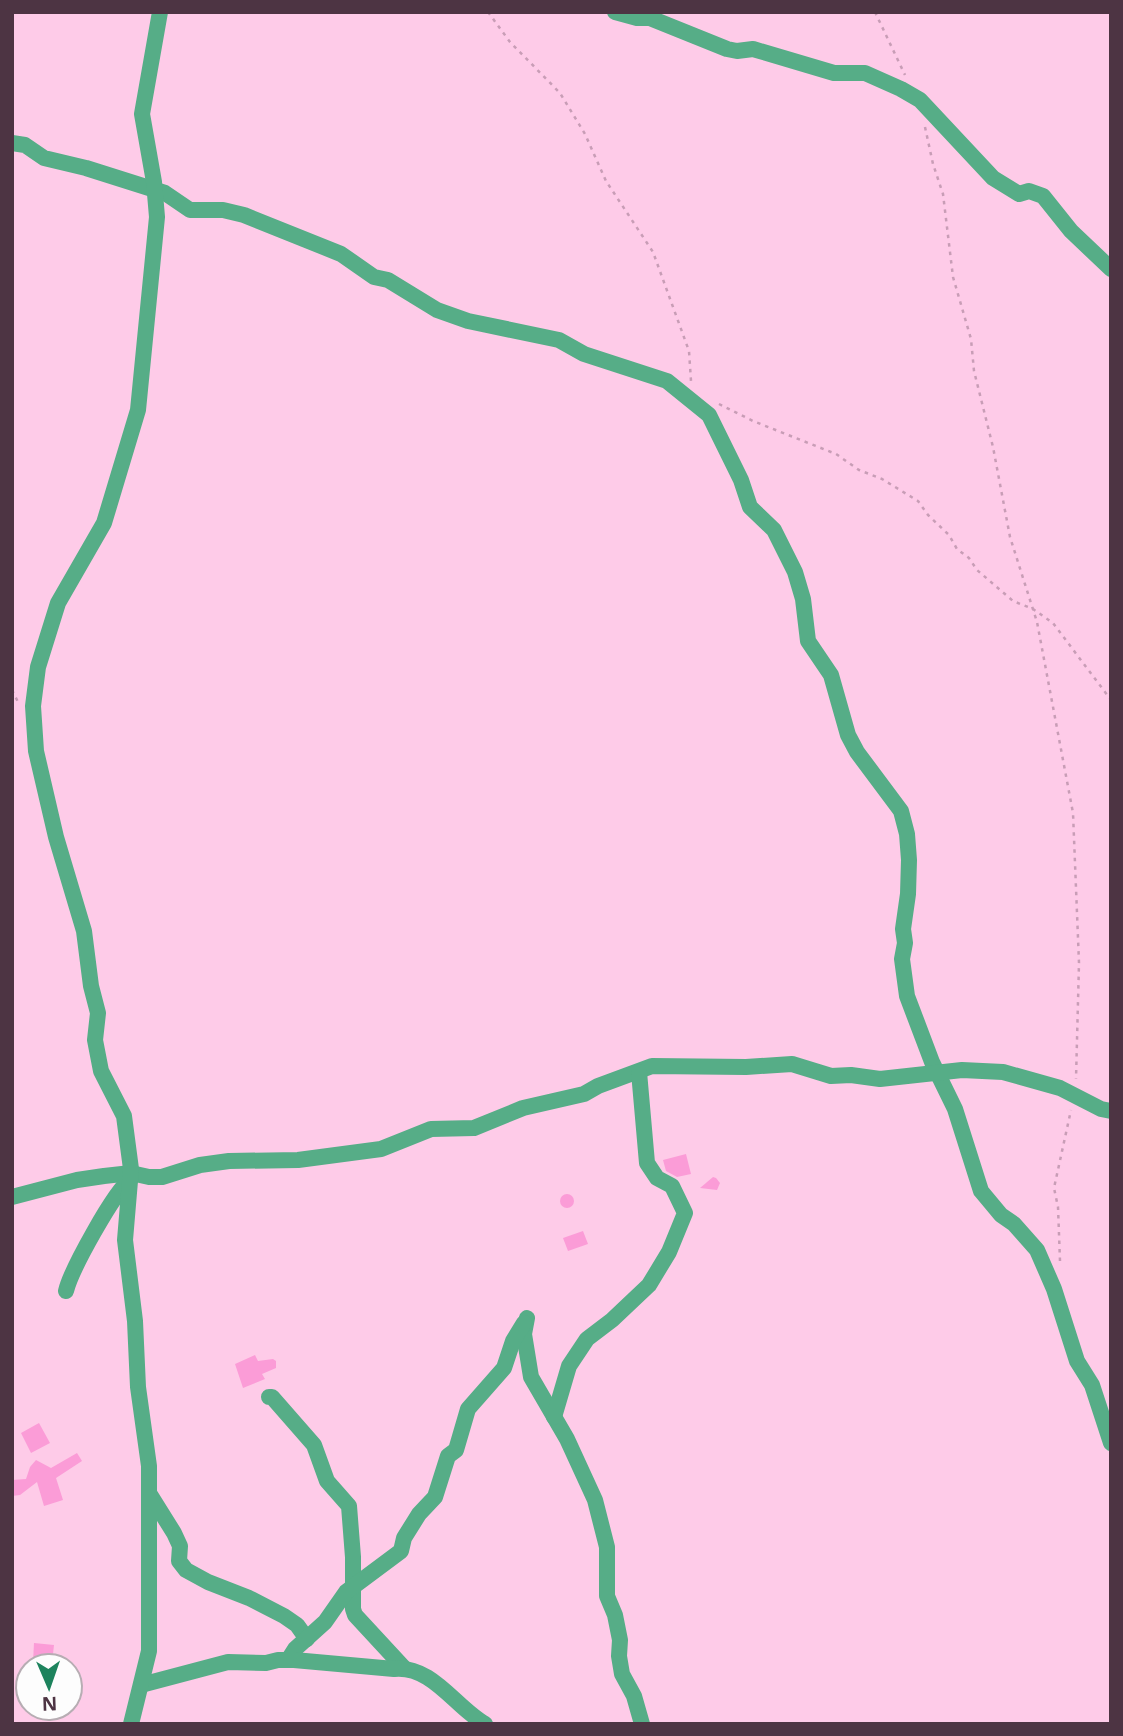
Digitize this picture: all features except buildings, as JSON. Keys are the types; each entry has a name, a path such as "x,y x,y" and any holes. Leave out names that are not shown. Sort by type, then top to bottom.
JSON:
{"street":[{"path":"131,1724 149,1651 149,1466 138,1387 135,1321 125,1240 131,1176 124,1116 101,1071 95,1040 98,1013 91,986 84,931 56,837 36,751 33,706 38,667 58,603 104,523 138,410 157,218 142,114 160,12"},
{"path":"615,12 637,18 650,18 727,50 753,49 834,73 864,73 912,95 920,100 993,178 1019,194 1029,191 1043,196 1071,231 1111,269"},
{"path":"12,144 24,145 44,158 165,193 190,209 244,215 341,254 374,277 388,280 437,310 468,321 559,341 584,354 653,376 683,392 709,415 741,480 750,507 774,530 795,572 803,599 808,641 831,675 848,735 857,752 901,810 907,834 909,860 902,958 904,982 916,1020 955,1109 981,1191 1001,1215 1026,1237 1045,1266 1077,1361 1092,1385 1111,1443"},
{"path":"12,1197 78,1180 131,1176 162,1177 200,1165 229,1161 298,1160 381,1149 431,1129 474,1128 523,1108 584,1094 622,1076 652,1066 746,1067 792,1064 831,1076 851,1075 880,1079 922,1072 1003,1072 1060,1088 1101,1109 1111,1111"},
{"path":"554,1417 569,1366 587,1339 612,1320 649,1284 669,1252 685,1213 672,1186 657,1178 647,1163 639,1072"},
{"path":"66,1291 108,1208 131,1176"},
{"path":"288,1660 295,1649 325,1622 352,1587 401,1551 404,1538 419,1514 435,1497 448,1456 456,1450 468,1409 504,1368 513,1341 527,1318 524,1334 531,1377 567,1439 595,1500 607,1547 607,1596 615,1615 620,1640 622,1674 634,1696 642,1724"},
{"path":"269,1398 272,1397 314,1445 327,1481 349,1506 355,1615 404,1668"},
{"path":"149,1493 180,1546 179,1561 186,1570 208,1583 249,1598 284,1616 297,1625 307,1639"},
{"path":"141,1685 228,1662 266,1663 288,1660 404,1668 422,1674 485,1724"}],"path":[{"path":"488,12 510,42 560,93 584,134 606,181 653,253 689,351 691,386"},
{"path":"875,12 907,79 926,128 933,164 943,194 953,277 971,339 974,371 993,447 1010,537 1033,609 1049,680 1073,813 1079,963 1075,1095 1054,1188 1058,1207 1060,1265"},
{"path":"710,398 752,421 828,450 859,470 882,479 918,501 936,524 949,535 957,549 969,558 976,570 1013,601 1033,609 1053,623 1111,700"}]}
